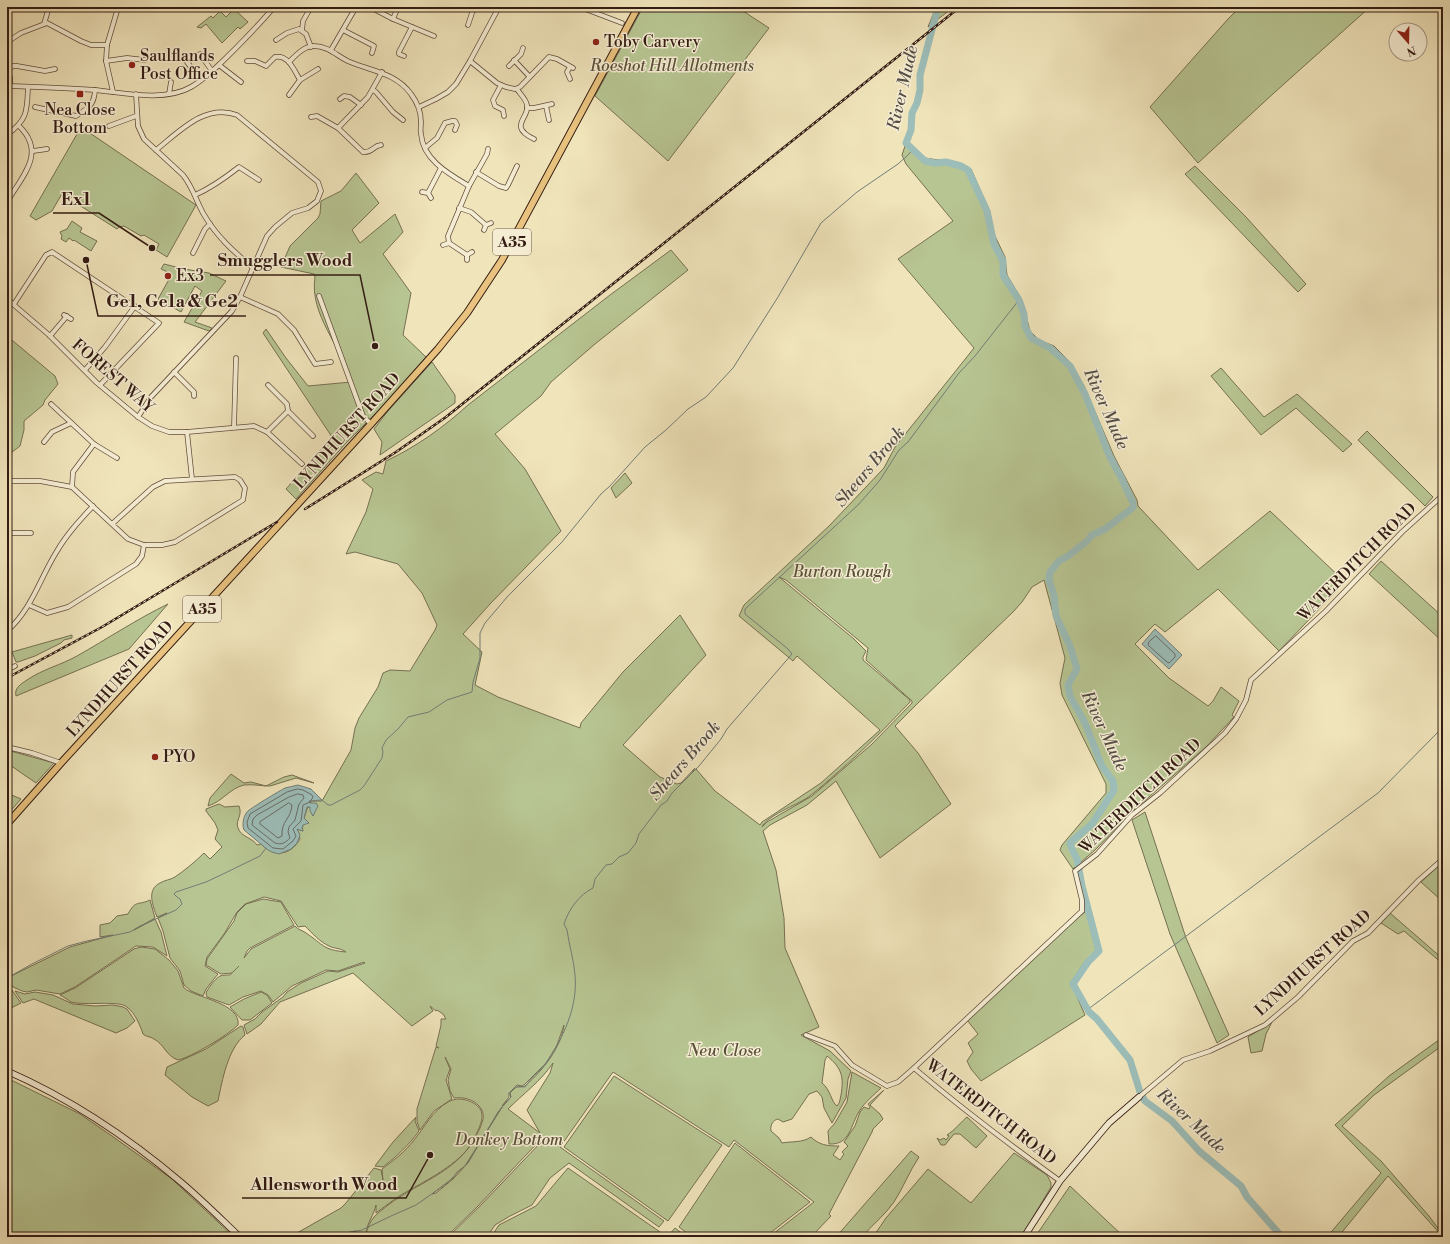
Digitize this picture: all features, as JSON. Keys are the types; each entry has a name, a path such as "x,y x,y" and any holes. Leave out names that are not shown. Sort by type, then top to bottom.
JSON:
{"main road":[{"name":"LYNDHURST ROAD","path":"7,824 371,424 438,349 467,313 495,271 638,7"}],"street":[{"path":"44,24 49,7"},
{"path":"55,69 45,71 13,66 7,70 10,77 9,86 95,90 151,95 179,92 191,87 219,65 254,31 274,7"},
{"path":"302,30 303,21 311,7"},
{"path":"331,50 356,7"},
{"path":"370,7 393,19 434,36"},
{"path":"393,19 398,7"},
{"path":"468,25 474,7"},
{"path":"419,107 436,99 454,86 470,61 499,7"},
{"path":"580,7 622,22"},
{"path":"113,92 106,61 107,45 117,11"},
{"path":"7,42 21,33 47,24 84,42 107,45"},
{"path":"404,56 399,54 399,52 412,27"},
{"path":"276,40 286,31 296,29 302,30 307,35 311,47"},
{"path":"343,30 374,46 372,53"},
{"path":"289,62 301,51 315,46 331,50 349,62 382,72 399,81 406,87 419,107 421,116 421,137 425,148 440,168 469,186"},
{"path":"509,66 521,54 523,48"},
{"path":"517,89 549,57 550,51"},
{"path":"190,72 193,70 187,62 200,54 212,71"},
{"path":"247,61 255,61 266,66 273,58 277,56 283,57 289,62 300,80"},
{"path":"549,57 557,59 572,67 567,72 570,78"},
{"path":"106,61 127,58 145,60"},
{"path":"514,60 529,76"},
{"path":"470,61 501,85 517,89"},
{"path":"219,65 241,82"},
{"path":"289,95 300,80 318,69"},
{"path":"338,128 362,105 373,90 382,72"},
{"path":"169,94 172,82"},
{"path":"501,85 493,100 495,106 503,110"},
{"path":"7,135 19,126 26,113 28,87"},
{"path":"517,89 526,103 527,108 520,127 529,137 534,139"},
{"path":"35,107 76,116 87,109 94,100 95,90"},
{"path":"373,90 393,112 400,114 403,120"},
{"path":"136,94 136,116 142,135 188,181 210,224 224,243 253,268"},
{"path":"342,95 350,97 362,105"},
{"path":"527,108 552,104"},
{"path":"546,106 549,120"},
{"path":"503,110 507,107"},
{"path":"503,110 504,116"},
{"path":"138,417 151,397 229,315 240,298 267,236 275,227 292,213 308,208 317,200 321,191 318,182 237,115 230,112 210,113 193,121 156,150"},
{"path":"109,126 136,116"},
{"path":"311,117 317,116 338,128 363,152 369,152 375,144 381,145"},
{"path":"425,148 437,138 445,123 455,121 457,125 455,130"},
{"path":"7,202 26,172 33,155 27,133 19,126"},
{"path":"33,151 47,149"},
{"path":"472,252 466,257 449,242 448,236 469,186 487,154 488,149"},
{"path":"476,172 503,188 506,188 516,166"},
{"path":"195,195 206,190 239,167 259,180"},
{"path":"428,192 440,168"},
{"path":"514,172 520,175"},
{"path":"422,192 428,192"},
{"path":"428,192 431,198"},
{"path":"459,208 472,212 486,225"},
{"path":"484,230 486,225 491,223"},
{"path":"193,253 205,229 210,224"},
{"path":"443,245 449,242"},
{"path":"14,304 46,255 52,252 159,323 100,385"},
{"path":"319,296 362,416 371,424"},
{"path":"240,298 278,314 294,330 315,364 331,362"},
{"name":"FOREST WAY","path":"7,299 50,336 100,385 138,417 152,426 169,432 187,432 254,426 267,432 302,464"},
{"path":"85,370 105,347 135,306"},
{"path":"50,336 68,317"},
{"path":"234,427 236,358"},
{"path":"174,372 195,392"},
{"path":"268,385 287,404 288,411 313,436"},
{"path":"51,404 56,407 94,444 118,458"},
{"path":"267,432 288,411"},
{"path":"44,442 52,432 71,423"},
{"path":"187,432 192,479"},
{"path":"72,487 74,472 94,444"},
{"path":"7,481 40,481 72,487 128,539 144,545 162,545 175,542 243,500 245,488 240,480 235,477 165,482 153,487 112,524"},
{"name":"WATERDITCH ROAD","path":"1060,1180 1012,1146 942,1092 914,1068 1082,911 1082,900 1075,872 1097,854 1132,815 1160,793 1225,733 1236,719 1246,700 1251,680 1326,611 1402,532 1443,495"},
{"path":"7,631 17,622 29,605 57,551 74,527 93,506"},
{"path":"7,533 31,533"},
{"path":"29,605 47,613 68,607 136,564 142,556 144,545"},
{"path":"7,670 15,666"},
{"path":"7,747 32,753 61,763"},
{"name":"LYNDHURST ROAD","path":"1024,1237 1060,1180 1109,1123 1183,1060 1210,1050 1265,1025 1298,997 1353,941 1368,933 1419,880 1443,859"},
{"path":"806,1035 835,1046 852,1064 887,1086 898,1082 914,1068"},
{"path":"7,1071 69,1101 116,1131 184,1184 240,1237"}],"green space":[{"name":"Roeshot Hill Allotments","path":"643,7 737,7 769,28 668,161 595,96"},
{"path":"936,7 950,7 951,9 928,27"},
{"path":"1240,7 1370,7 1198,163 1150,107"},
{"path":"234,9 248,22 240,29 238,27 222,43 206,24 201,28 197,27 211,16 213,18 220,11 226,17"},
{"path":"81,127 196,205 167,257 156,250 159,244 124,226 117,229 79,205 76,200 63,192 52,211 36,220 30,216"},
{"path":"906,143 913,146 925,158 959,163 971,169 990,212 994,234 1005,257 1007,275 1022,300 1030,331 1039,340 1054,346 1071,363 1084,386 1114,456 1137,500 1138,506 1198,570 1270,511 1345,582 1279,651 1218,589 1165,632 1155,624 1135,644 1169,678 1208,706 1213,701 1221,687 1239,701 1232,715 1234,717 1207,746 1132,812 1095,850 1073,869 1060,850 1062,845 1106,793 1106,784 1062,695 1060,683 1065,658 1044,580 1032,587 1013,612 895,726 918,753 951,804 880,858 836,781 807,805 770,825 763,831 776,870 784,918 785,948 819,1027 801,1035 830,1051 851,1071 848,1079 846,1098 832,1123 824,1108 822,1097 817,1091 809,1094 792,1119 783,1122 778,1119 775,1120 771,1125 771,1131 782,1143 801,1141 811,1137 817,1142 831,1146 839,1146 833,1155 840,1160 844,1154 842,1152 848,1146 844,1142 855,1126 860,1112 864,1107 869,1109 870,1107 868,1104 884,1090 870,1105 880,1114 883,1119 873,1129 829,1214 831,1216 811,1237 769,1237 814,1202 734,1140 729,1147 613,1072 560,1147 664,1221 659,1227 569,1163 550,1178 532,1205 495,1225 487,1237 448,1237 544,1139 543,1137 477,1207 446,1237 345,1237 356,1231 350,1232 343,1237 290,1237 341,1208 374,1168 381,1170 383,1180 382,1169 407,1148 437,1110 448,1102 463,1099 474,1103 480,1108 482,1118 470,1145 480,1128 483,1120 483,1112 479,1106 471,1100 464,1098 454,1098 450,1091 448,1080 451,1069 445,1057 450,1069 446,1080 452,1099 434,1111 420,1130 417,1122 417,1109 436,1047 439,1048 436,1046 441,1019 446,1019 443,1014 430,1006 433,1011 412,1026 353,973 280,1002 261,1024 247,1034 244,1025 255,1019 283,997 287,992 301,983 328,971 338,972 365,963 364,962 338,971 326,970 292,986 273,1002 268,995 261,991 243,997 229,1005 207,997 207,991 216,979 220,976 230,975 232,973 221,974 206,965 207,959 234,921 237,913 246,904 263,899 281,902 294,925 250,948 244,958 251,949 295,926 328,948 346,952 326,944 305,926 298,927 281,901 264,897 245,904 237,912 224,934 207,957 205,966 218,974 206,989 203,996 191,991 184,985 180,971 170,958 158,918 167,913 157,917 152,898 153,890 160,883 179,874 194,863 204,853 210,859 222,847 215,839 218,830 215,823 206,811 206,809 219,804 225,807 239,806 240,813 237,823 238,828 257,845 261,844 277,853 282,853 292,849 300,839 297,829 303,831 303,823 308,807 310,807 313,816 317,804 310,803 310,801 322,801 351,750 355,728 359,718 378,687 383,673 390,670 410,671 437,625 422,593 398,564 355,552 346,554 366,512 373,489 362,480 376,472 383,474 386,461 419,443 439,429 610,295 671,250 688,270 595,344 551,382 541,396 495,434 525,469 561,531 463,634 482,652 475,685 498,697 580,728 581,723 623,672 680,615 706,655 623,745 660,777 677,784 681,783 695,768 692,773 696,769 715,791 760,825 762,822 821,783 880,730 797,656 793,661 739,616 744,605 829,526 884,468 895,447 974,348 898,259 953,221 906,164 902,155","holes":["779,577 786,580 868,648 866,660 912,701 912,703 871,745 812,796 767,822 762,827 769,819 807,798 848,764 910,702 910,700 863,660 866,651 854,639","564,1025 562,1034 555,1050 550,1058 539,1073 526,1085 515,1088 510,1093 511,1097 502,1106 509,1097 509,1093 517,1085 522,1086 525,1084 547,1062 557,1045","827,1056 832,1060 841,1073 842,1089 840,1101 837,1106 822,1083 825,1060","553,1063 550,1073 527,1110 540,1133 508,1109 543,1076","502,1107 466,1165 453,1179 436,1193 432,1194 453,1178 457,1172 465,1166","465,1152 452,1165 440,1173 401,1196 379,1212 371,1220 366,1233 376,1205 376,1213 401,1195 441,1172"]},
{"path":"1195,166 1247,218 1306,284 1298,292 1185,174"},
{"path":"356,173 379,203 352,230 360,243 395,214 403,232 383,254 411,293 403,335 427,358 395,394 347,442 296,499 286,489 332,437 263,333 266,329 308,386 351,382 341,356 321,317 314,291 314,274 281,267 290,246 318,218 320,214 321,201 341,191"},
{"path":"72,221 82,228 80,232 97,241 91,251 69,238 66,242 61,239 62,236 60,232 67,229"},
{"path":"164,264 209,273 226,281 195,322 212,328 209,331 184,322 202,291 195,286 181,312 158,299 172,274 161,269"},
{"path":"7,336 55,376 58,384 45,400 43,405 24,421 24,430 20,446 7,456"},
{"path":"432,362 455,395 455,403 380,455 382,442 374,429"},
{"path":"1221,368 1264,417 1297,394 1352,444 1343,452 1296,408 1261,435 1211,376"},
{"path":"1367,431 1433,497 1425,506 1358,440"},
{"path":"625,473 632,483 616,498 611,488"},
{"path":"1381,561 1443,617 1443,642 1369,574"},
{"path":"168,604 129,649 16,696 18,686 33,676 77,656"},
{"path":"72,635 72,638 64,640 35,656 18,662 16,662 12,652"},
{"path":"7,750 54,763 36,783 7,763"},
{"path":"231,774 244,783 251,782 265,786 244,785 234,789 218,801 208,806 210,798"},
{"path":"292,775 314,783 296,778 266,786 284,777"},
{"path":"7,793 21,799 7,815"},
{"path":"1145,812 1186,938 1229,1035 1217,1043 1170,934 1132,820"},
{"path":"1443,862 1443,902 1421,882"},
{"path":"150,900 155,918 134,930 155,919 161,932 167,956 153,947 136,946 75,987 60,994 36,990 27,992 22,991 13,987 7,978 70,947 113,935 100,937 100,925 110,923 117,916 128,914 133,906"},
{"path":"1086,911 1096,950 1083,964 1071,983 1085,1015 981,1081 971,1069 967,1061 973,1052 968,1043 978,1034 967,1020"},
{"path":"1390,913 1443,959 1443,964 1404,931 1398,934 1381,923"},
{"path":"141,947 155,949 169,960 178,971 184,988 190,992 217,1002 233,1011 237,1018 238,1025 210,1045 192,1055 178,1060 171,1056 153,1038 143,1034 135,1016 127,1007 109,1003 71,1002 60,995 75,988 134,949"},
{"path":"7,983 21,1003 7,1010"},
{"path":"15,991 25,994 35,992 53,995 73,1004 95,1006 113,1005 123,1007 127,1009 135,1021 127,1028 116,1033 34,999 23,1003"},
{"path":"261,992 267,995 272,1003 250,1020 242,1020 230,1007 244,999"},
{"path":"1272,1022 1266,1034 1262,1051 1251,1053 1248,1037"},
{"path":"241,1026 243,1027 245,1035 234,1048 230,1056 218,1101 208,1106 192,1097 165,1075 167,1067 206,1049"},
{"path":"1443,1037 1443,1045 1374,1095 1342,1126 1381,1161 1429,1216 1443,1237 1388,1176 1338,1237 1327,1237 1381,1173 1335,1125 1389,1076"},
{"path":"852,1072 881,1088 862,1107 846,1138 842,1141 829,1144 828,1131 835,1123 847,1102"},
{"path":"614,1076 722,1145 668,1221 564,1147"},
{"path":"7,1078 80,1114 112,1136 172,1179 234,1237 7,1237"},
{"path":"416,1117 415,1121 419,1131 411,1141 383,1167 375,1166 393,1142"},
{"path":"967,1117 987,1136 976,1148 960,1134 954,1134 945,1145 941,1145 937,1138 940,1140 944,1138 946,1140 949,1136 947,1135"},
{"path":"735,1143 810,1202 765,1237 692,1237 679,1227"},
{"path":"911,1151 919,1157 897,1197 887,1211 862,1237 836,1237"},
{"path":"1014,1153 1047,1175 1051,1183 1051,1187 1021,1237 873,1237 886,1218 928,1169 971,1203"},
{"path":"568,1168 660,1232 656,1237 491,1237 499,1225 536,1206"},
{"path":"1070,1186 1124,1237 1035,1237"},
{"path":"675,1228 687,1237 667,1237"}],"water":[{"path":"1155,629 1182,655 1169,669 1142,644"},
{"path":"298,785 311,789 322,800 309,801 310,803 316,803 318,806 313,816 310,811 310,807 307,807 304,818 309,823 303,825 303,831 297,829 300,835 297,843 291,849 279,854 272,852 244,830 243,823 245,816 249,810 278,792 285,788"}],"waterway":[{"name":"River Mude","path":"938,7 920,75 920,90 917,103 912,113 911,130 906,143 925,161 935,163 946,162 961,166 968,170 987,211 994,244 1003,261 1003,275 1019,300 1024,314 1025,326 1031,338 1050,348 1070,366 1085,394 1110,457 1133,503 1133,507 1130,510 1105,529 1092,535 1086,542 1059,561 1050,572 1049,580 1054,596 1056,616 1070,646 1077,669 1068,685 1070,696 1085,723 1102,766 1113,781 1114,790 1092,824 1070,843 1077,859 1082,886 1099,951 1088,962 1073,984 1089,1012 1097,1019 1130,1060 1140,1092 1145,1101 1172,1121 1199,1151 1241,1186 1247,1197 1282,1237"},
{"path":"322,800 328,805 331,805 360,790 382,758 382,748 386,740 408,717 429,712 447,700 472,692 473,682 480,658 480,633 485,623 508,596 562,542 601,494 645,447 688,409 706,397 733,368 778,297 821,223 857,192 898,164 910,153 912,149"},
{"name":"Shears Brook","path":"344,1237 351,1232 362,1230 416,1205 446,1184 468,1163 498,1112 511,1097 509,1093 516,1086 525,1087 545,1064 558,1044 572,1011 575,987 574,969 567,930 564,924 572,908 583,894 593,888 595,879 606,865 612,864 619,857 628,853 636,843 639,834 661,805 667,801 672,793 699,766 721,739 727,729 792,654 788,649 745,614 745,609 858,505 880,480 899,450 908,442 959,373 975,356 1019,300"},
{"path":"1087,1010 1378,793 1443,727"},
{"path":"7,978 68,946 130,932 176,910 182,904 180,899 174,894 176,892 206,882 260,856 266,848"}],"railway":[{"path":"305,509 396,452 446,417 960,7"},
{"path":"7,678 102,627 277,522"}],"place":[{"name":"Toby Carvery","path":"596,42"},
{"name":"Saulflands Post Office","path":"132,65"},
{"name":"Nea Close Bottom","path":"80,94"},
{"name":"Ex1","path":"152,248"},
{"name":"Ge1, Ge1a & Ge2","path":"86,260"},
{"name":"Ex3","path":"168,276"},
{"name":"Smugglers Wood","path":"375,346"},
{"name":"PYO","path":"155,757"},
{"name":"Allensworth Wood","path":"430,1155"}],"park label":[{"name":"Burton Rough","path":"842,572"},
{"name":"New Close","path":"724,1051"},
{"name":"Donkey Bottom","path":"509,1140"}]}
